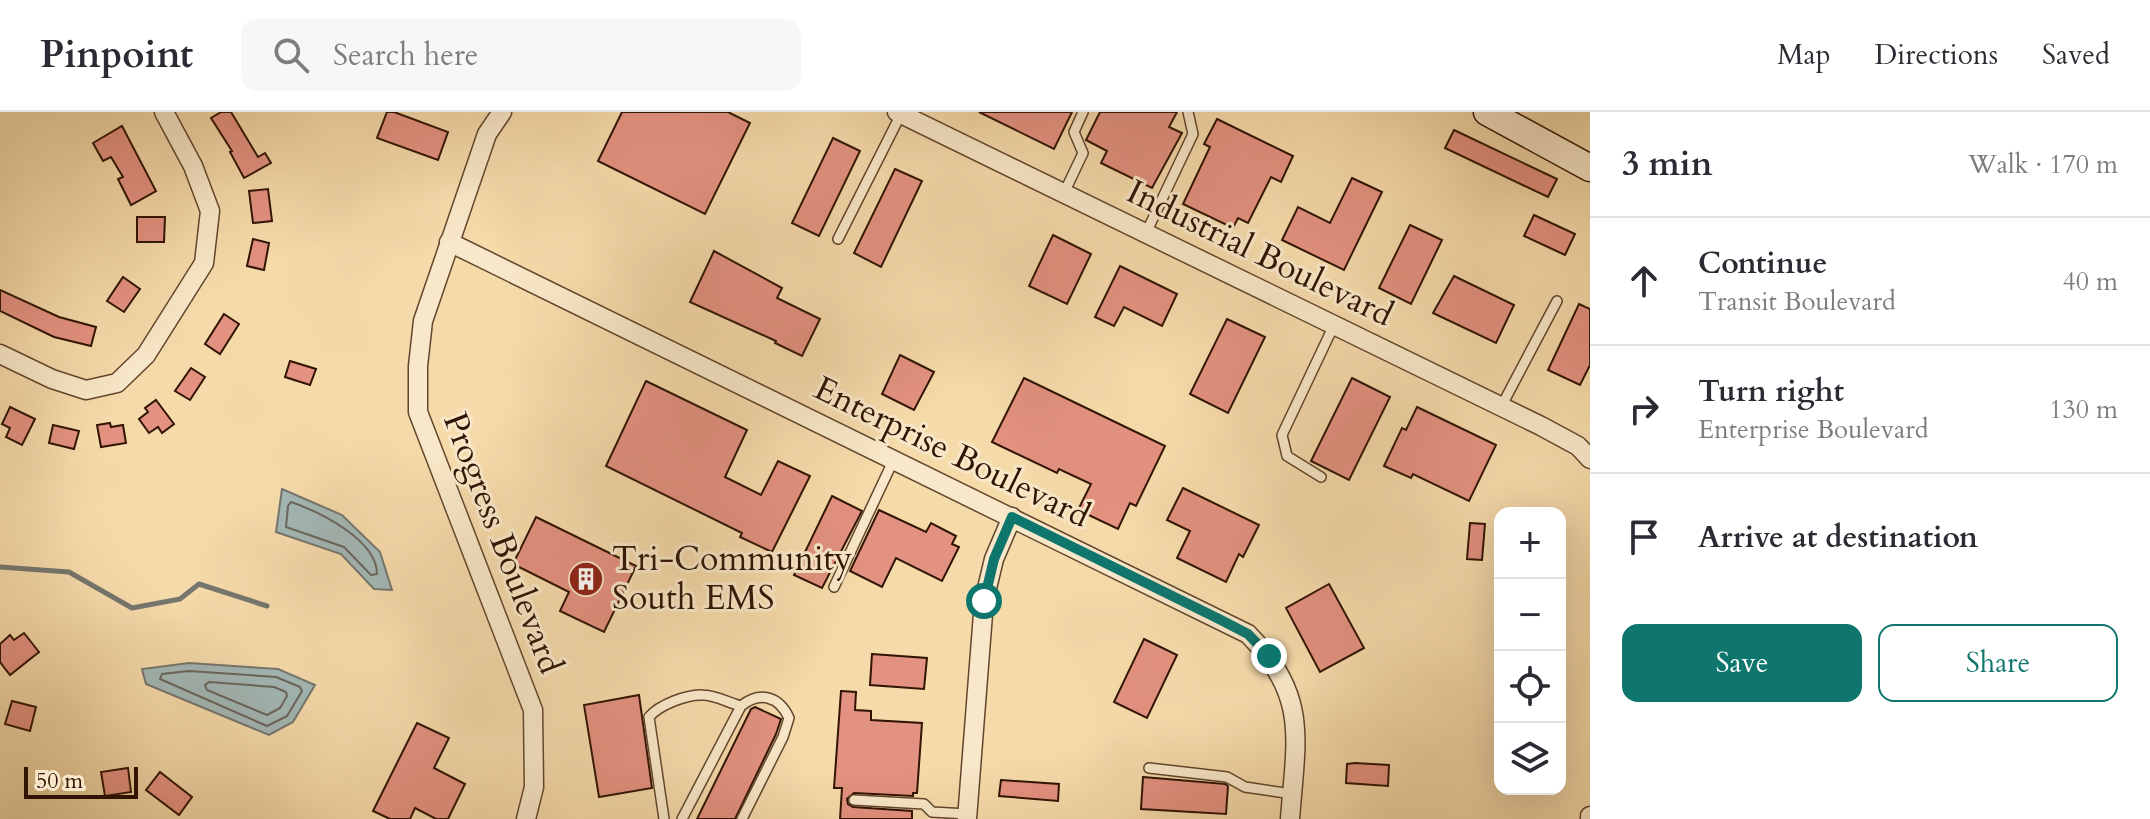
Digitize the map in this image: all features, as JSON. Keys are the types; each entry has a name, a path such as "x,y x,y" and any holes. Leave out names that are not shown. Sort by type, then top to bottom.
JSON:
{"street":[{"path":"0,354 52,379 86,390 117,383 146,355 204,263 210,211 193,166 164,112"},
{"name":"Progress Boulevard","path":"502,112 487,134 423,321 418,366 418,412 533,710 534,787 526,819"},
{"path":"1487,112 1590,168"},
{"name":"Industrial Boulevard","path":"899,113 1501,407 1578,446 1590,459"},
{"name":"Enterprise Boulevard","path":"449,242 1248,634 1269,656 1285,681 1294,713 1290,819"},
{"path":"967,817 984,601 994,559 1012,517"}],"lane":[{"path":"1064,193 1083,153 1074,132 1083,112"},
{"path":"1146,233 1193,134 1188,112"},
{"path":"838,239 899,113"},
{"path":"1501,407 1557,301"},
{"path":"1321,477 1287,456 1282,435 1334,325"},
{"path":"834,587 894,459"},
{"path":"664,819 649,717 655,710 702,695 741,706"},
{"path":"682,819 741,706 749,700 767,697 783,706 789,718 783,737 742,819"},
{"path":"1149,768 1227,777 1245,787 1292,794"},
{"path":"854,800 924,804 932,812 967,817"}],"water":[{"path":"282,489 342,515 380,552 392,590 374,589 341,554 276,532"},
{"path":"189,663 278,669 315,685 293,722 269,735 146,684 142,669"}],"building":[{"path":"221,112 231,112 258,157 265,153 271,163 244,178 232,151 211,118"},
{"path":"387,112 448,132 438,160 377,138"},
{"path":"622,112 728,112 750,123 705,214 598,161"},
{"path":"979,112 1072,112 1054,149"},
{"path":"1100,112 1177,112 1169,127 1182,133 1152,188 1101,163 1107,151 1086,140"},
{"path":"1217,119 1293,156 1281,182 1271,177 1248,223 1238,218 1233,228 1183,204 1210,147 1204,144"},
{"path":"122,126 156,191 131,205 118,179 123,177 111,157 103,161 93,143"},
{"path":"1454,130 1557,179 1548,197 1445,148"},
{"path":"833,138 860,151 819,236 792,223"},
{"path":"895,169 922,181 881,267 854,253"},
{"path":"1352,178 1382,192 1344,270 1282,240 1298,207 1330,223"},
{"path":"268,189 272,221 253,223 249,191"},
{"path":"1534,215 1575,234 1565,255 1524,236"},
{"path":"137,217 165,217 164,242 137,242"},
{"path":"1410,225 1442,240 1411,304 1379,288"},
{"path":"1053,235 1091,254 1067,304 1029,286"},
{"path":"253,239 269,243 264,270 247,266"},
{"path":"714,251 782,288 777,298 820,319 802,356 690,302"},
{"path":"1120,266 1177,294 1162,326 1124,307 1114,326 1095,317"},
{"path":"1454,276 1514,305 1496,343 1433,313"},
{"path":"123,277 140,289 124,312 107,301"},
{"path":"0,290 59,317 96,327 91,346 54,337 0,311"},
{"path":"1579,304 1590,309 1590,365 1580,385 1548,370"},
{"path":"224,314 239,324 220,354 205,344"},
{"path":"1227,319 1265,337 1228,413 1190,394"},
{"path":"900,355 934,372 914,410 882,394"},
{"path":"290,361 316,369 310,385 285,377"},
{"path":"191,368 205,377 190,400 175,391"},
{"path":"1024,378 1165,446 1136,506 1130,503 1118,529 1078,510 1091,484 1059,469 1057,473 992,442"},
{"path":"1352,378 1390,397 1349,480 1311,461"},
{"path":"646,381 747,430 725,477 761,495 778,461 810,476 772,552 740,537 742,533 606,466"},
{"path":"156,400 174,424 162,433 158,427 149,433 139,419 148,412 145,408"},
{"path":"10,407 35,419 22,445 6,437 10,428 2,424"},
{"path":"1417,407 1496,445 1469,501 1413,474 1411,478 1384,466 1402,428 1406,430"},
{"path":"110,423 111,427 123,425 126,443 101,447 97,425"},
{"path":"53,425 79,431 74,449 49,443"},
{"path":"1183,488 1259,525 1243,557 1239,554 1226,582 1177,558 1190,531 1167,520"},
{"path":"832,496 862,511 822,588 794,575"},
{"path":"879,510 926,532 931,523 956,536 952,544 959,547 942,581 896,558 882,587 850,571"},
{"name":"Tri-Community South EMS","path":"536,517 636,566 604,632 560,611 569,592 513,564"},
{"path":"1470,523 1485,524 1482,560 1467,559"},
{"path":"1329,584 1364,648 1320,672 1286,608"},
{"path":"24,633 39,652 10,675 0,662 0,644 10,635 14,640"},
{"path":"1144,639 1177,655 1147,718 1114,702"},
{"path":"872,654 927,658 924,689 870,685"},
{"path":"841,691 856,692 855,710 871,711 871,720 922,723 917,793 913,796 854,793 847,799 853,807 912,811 912,819 840,819 842,788 834,788"},
{"path":"639,695 652,788 599,797 584,705"},
{"path":"12,701 36,707 30,731 5,724"},
{"path":"755,707 781,719 735,819 697,819 751,709"},
{"path":"417,723 449,738 434,768 465,784 448,819 436,819 415,808 410,819 390,819 373,811"},
{"path":"1347,764 1389,765 1388,786 1346,783"},
{"path":"128,768 131,792 105,796 101,772"},
{"path":"160,772 192,797 179,815 146,790"},
{"path":"1143,777 1225,784 1228,786 1226,814 1141,809"},
{"path":"1001,780 1059,784 1058,801 999,796"}],"waterway":[{"path":"0,567 69,572 132,608 180,599 199,584 267,606"}],"place":[{"name":"Tri-Community South EMS","path":"586,579"}],"route":[{"path":"984,601 994,559 1012,517 1248,634 1269,656"}]}
